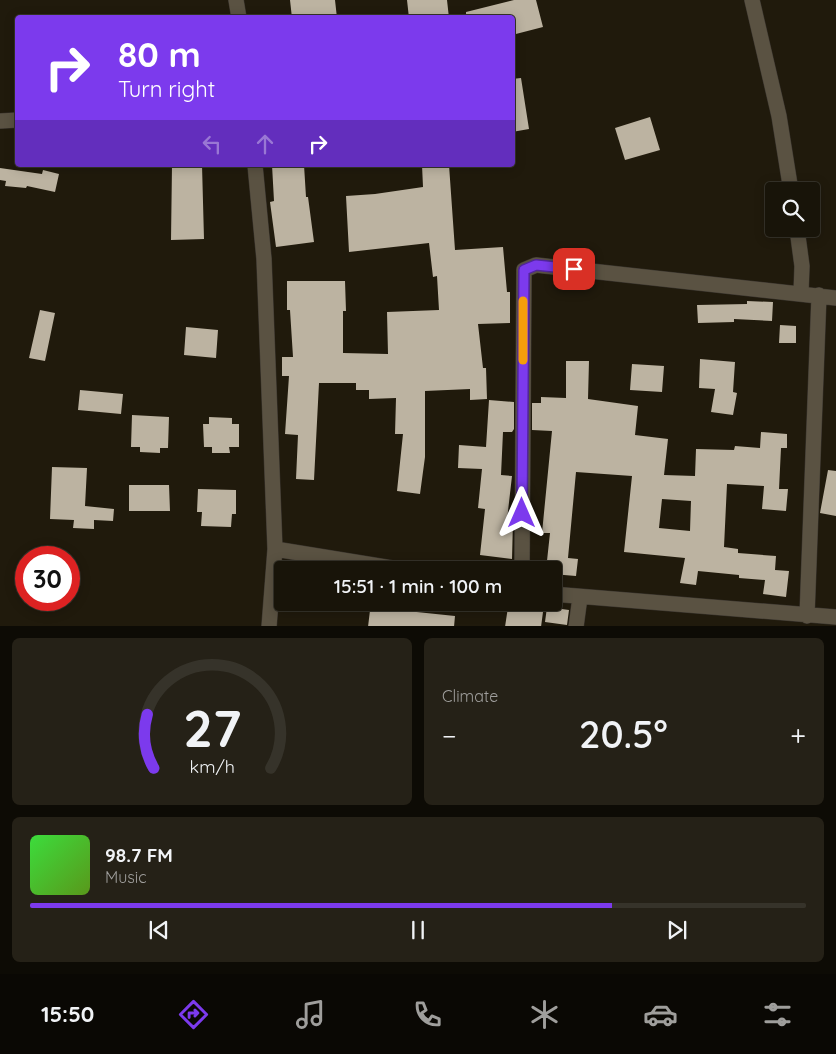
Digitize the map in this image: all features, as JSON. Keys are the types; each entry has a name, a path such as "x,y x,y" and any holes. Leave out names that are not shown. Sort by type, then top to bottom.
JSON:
{"street":[{"path":"236,0 238,15"},
{"path":"752,0 779,116 790,182"},
{"path":"0,121 15,120"},
{"path":"255,167 264,260 276,549 269,626"},
{"path":"798,237 802,266 801,293"},
{"path":"522,561 524,270 536,265 836,298"},
{"path":"807,616 819,296"},
{"path":"276,549 349,561"},
{"path":"562,595 836,617"},
{"path":"576,626 580,597"}],"building":[{"path":"290,0 335,0 337,15 292,15"},
{"path":"407,0 447,0 449,15 409,15"},
{"path":"514,0 536,0 543,27 515,34 515,15 466,15 466,12"},
{"path":"521,78 529,129 515,131 515,79"},
{"path":"650,117 660,150 625,160 615,128"},
{"path":"172,167 202,167 204,239 171,240"},
{"path":"272,167 304,167 306,197 308,197 314,242 276,247 270,202 274,201"},
{"path":"422,167 449,167 455,250 503,247 507,292 510,292 510,323 478,324 483,368 486,368 487,399 470,400 470,389 425,391 425,457 420,494 397,491 403,434 395,434 396,398 369,399 369,390 356,390 356,383 319,383 314,480 296,479 298,435 285,434 289,376 282,376 282,357 293,357 290,310 287,310 287,281 345,281 346,311 343,311 343,353 388,354 387,312 439,310 437,276 433,277 429,243 349,252 346,196 423,187"},
{"path":"0,168 42,174 43,170 59,174 55,192 27,186 26,188 5,186 6,181 0,180"},
{"path":"747,301 773,302 772,321 734,319 734,322 698,323 697,305 747,304"},
{"path":"40,310 55,313 45,361 29,358"},
{"path":"780,325 796,326 796,343 779,343"},
{"path":"186,327 218,330 216,358 184,355"},
{"path":"700,359 735,362 733,392 737,393 733,415 711,412 715,389 699,388"},
{"path":"566,361 589,361 588,399 638,406 635,435 668,439 664,475 695,476 696,449 734,450 735,446 760,448 761,432 787,434 787,448 781,448 779,489 788,489 786,511 762,509 764,486 727,484 724,547 738,549 738,553 776,556 775,570 789,571 786,597 763,594 765,580 739,578 739,575 698,571 696,585 680,583 685,558 624,552 632,476 576,472 568,558 578,559 576,576 562,575 562,561 547,561 550,533 542,533 552,431 532,430 532,403 541,403 541,397 566,398","holes":["662,499 691,501 690,531 659,528"]},
{"path":"632,364 664,366 662,392 630,390"},
{"path":"80,390 123,394 121,414 78,410"},
{"path":"489,400 514,402 514,429 512,432 503,432 501,475 512,476 507,520 513,520 512,559 480,555 485,509 478,508 482,469 458,468 459,445 486,447"},
{"path":"132,415 169,417 168,448 160,448 160,453 140,452 140,447 131,447"},
{"path":"209,417 232,418 232,424 239,424 239,447 229,447 230,453 212,453 212,447 204,447 203,424 209,424"},
{"path":"52,467 87,468 85,506 114,509 113,521 94,520 94,529 73,528 74,520 50,519"},
{"path":"828,470 836,471 836,516 820,513"},
{"path":"129,485 169,485 170,511 129,511"},
{"path":"198,489 236,490 236,514 232,514 231,527 201,526 202,512 197,512"},
{"path":"569,610 567,625 545,622 546,611"},
{"path":"370,611 407,611 455,616 454,626 368,626"},
{"path":"507,611 543,612 541,626 505,626"}],"slow traffic":[{"path":"523,301 523,360"}],"route":[{"path":"522,513 524,270 536,265 574,269"}]}
